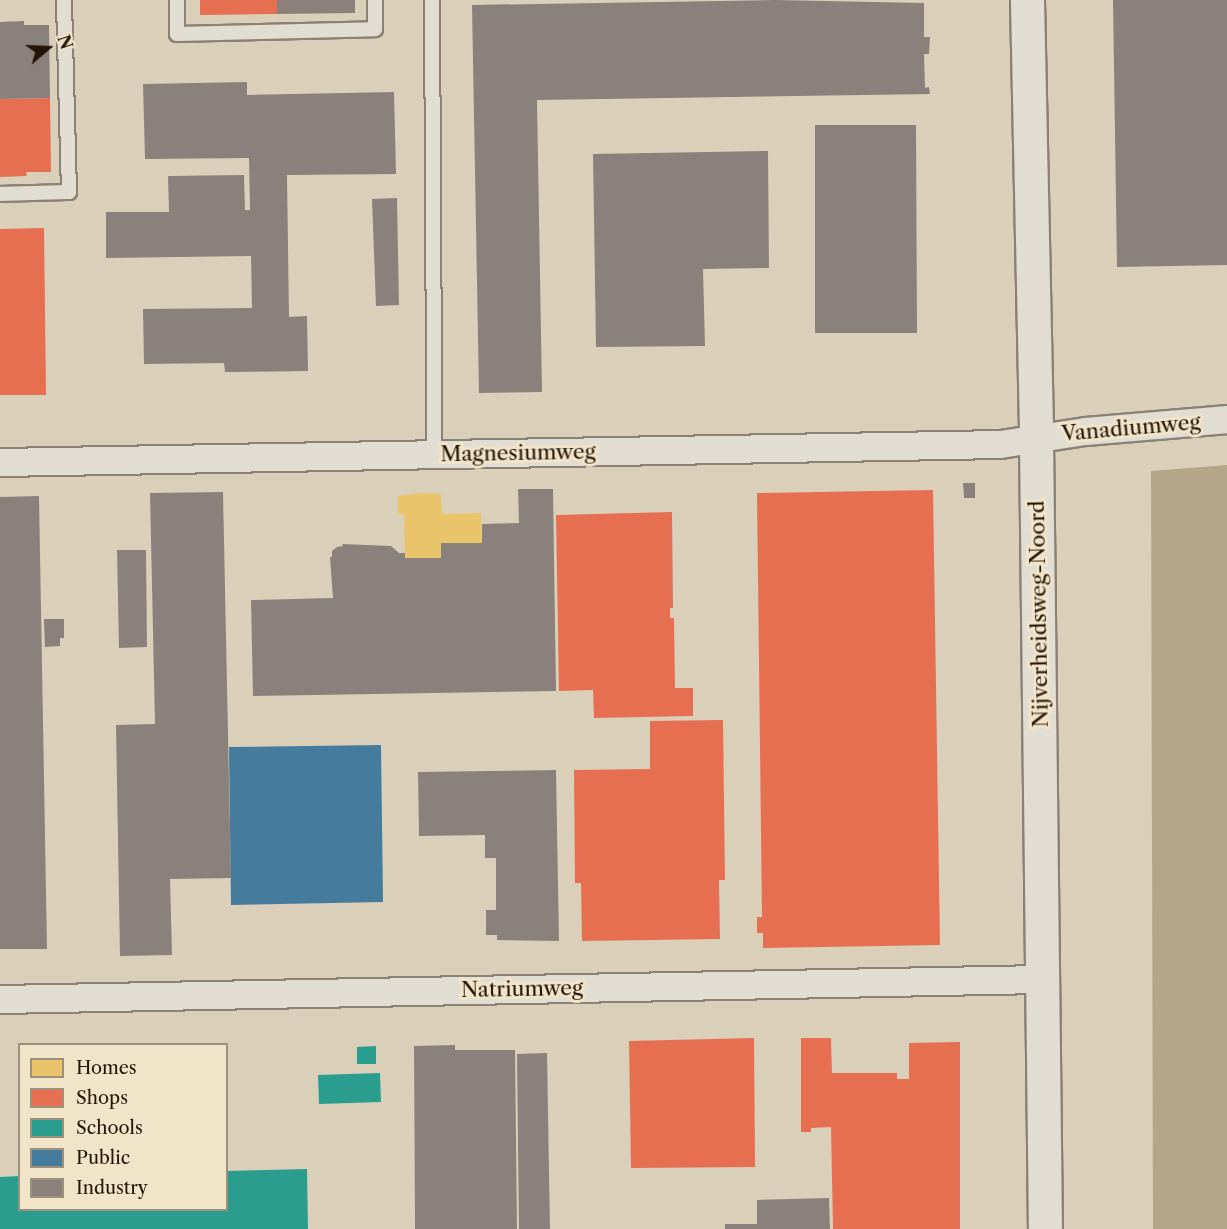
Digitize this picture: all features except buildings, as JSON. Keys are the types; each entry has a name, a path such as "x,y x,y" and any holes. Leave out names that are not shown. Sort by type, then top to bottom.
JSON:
{"street":[{"name":"Nijverheidsweg-Noord","path":"1027,0 1044,979 1045,1229"},
{"name":"Vanadiumweg","path":"1036,438 1085,431 1227,419"},
{"name":"Magnesiumweg","path":"0,462 1000,444 1036,438"},
{"name":"Natriumweg","path":"0,999 1044,979"}],"lane":[{"path":"0,194 69,192 64,0"},
{"path":"177,0 177,34 375,29 375,0"},
{"path":"432,0 434,455"}],"shaded area":[{"path":"1227,465 1227,1229 1153,1229 1151,471"}]}
